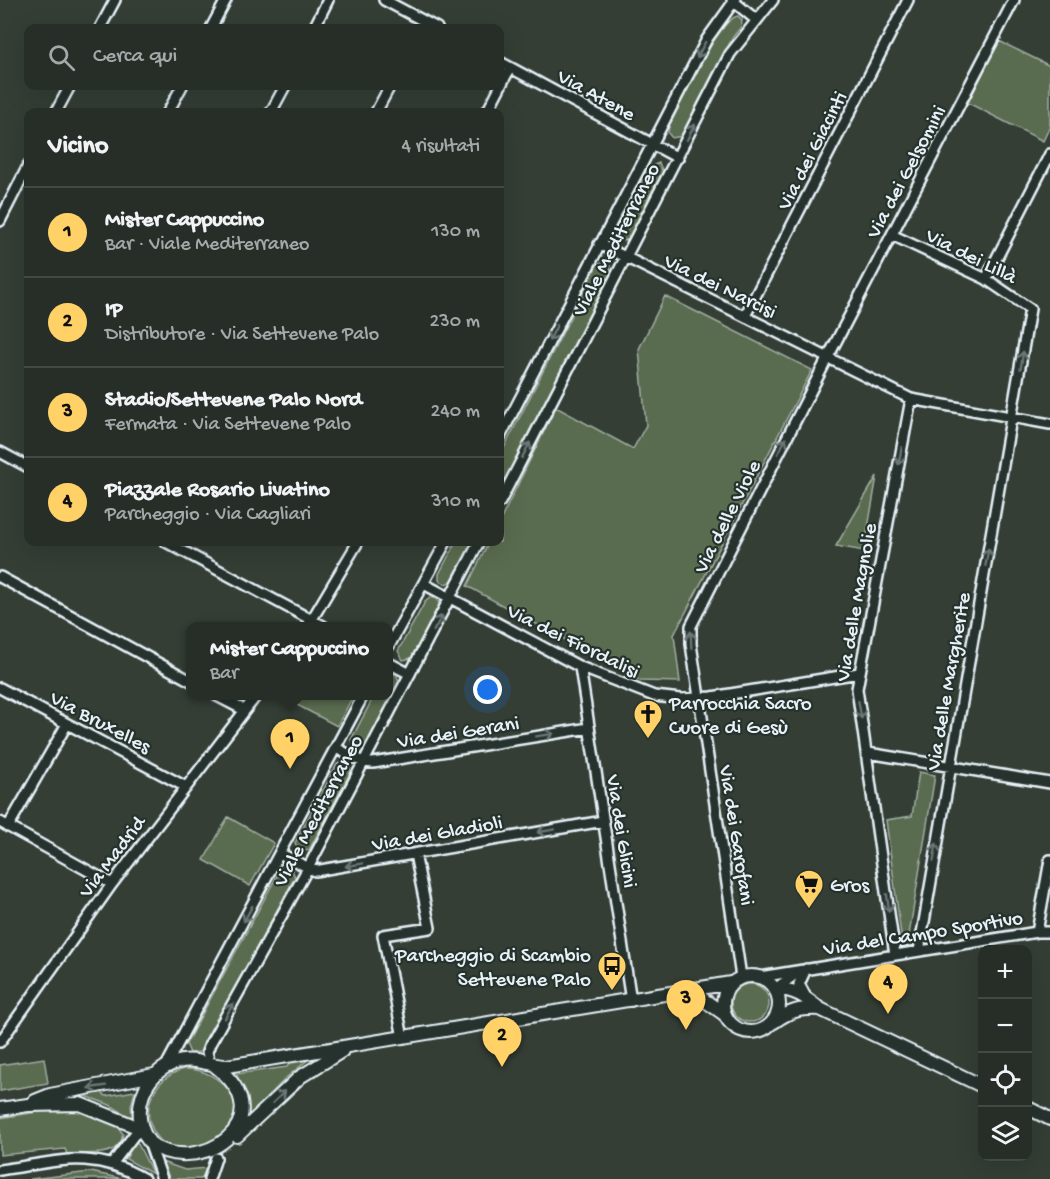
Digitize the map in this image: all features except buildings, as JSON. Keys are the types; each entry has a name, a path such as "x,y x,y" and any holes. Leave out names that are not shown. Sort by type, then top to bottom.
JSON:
{"street":[{"path":"102,24 115,0"},
{"path":"213,24 226,0"},
{"path":"316,24 328,0"},
{"path":"384,0 420,24"},
{"path":"733,0 756,19"},
{"name":"Viale Mediterraneo","path":"504,429 651,144 710,34 733,0"},
{"name":"Viale Mediterraneo","path":"504,494 733,49 773,0"},
{"name":"Via dei Giacinti","path":"745,316 908,0"},
{"name":"Via dei Gelsomini","path":"827,359 1014,0"},
{"name":"Via Atene","path":"504,64 678,158"},
{"path":"504,79 510,68"},
{"path":"58,108 68,90"},
{"path":"170,108 180,90"},
{"path":"273,108 283,90"},
{"path":"378,108 388,90"},
{"path":"489,108 498,90"},
{"path":"986,279 1050,154"},
{"path":"0,221 24,174"},
{"name":"Via dei Lillà","path":"892,235 986,279 1030,309 1013,418"},
{"name":"Via dei Narcisi","path":"599,244 911,399 1050,424"},
{"name":"Via delle Viole","path":"698,698 690,639 692,623 827,359"},
{"name":"Via delle Magnolie","path":"895,955 857,696 859,673 911,399"},
{"name":"Via delle Margherite","path":"919,951 949,767 1013,418"},
{"path":"0,452 24,465"},
{"path":"173,546 306,622"},
{"path":"311,622 356,546"},
{"path":"393,639 444,546"},
{"name":"Viale Mediterraneo","path":"213,1065 207,1052 210,1044 308,868 452,598 477,546"},
{"path":"0,577 186,678"},
{"name":"Via dei Fiordalisi","path":"424,584 580,667 654,696 698,698 859,673"},
{"path":"393,665 410,674"},
{"name":"Via dei Glicini","path":"580,667 631,1001"},
{"name":"Via Bruxelles","path":"0,688 186,787"},
{"name":"Via dei Garofani","path":"698,698 736,980"},
{"path":"225,700 244,710"},
{"name":"Via Madrid","path":"0,1042 112,884 253,700"},
{"name":"Viale Mediterraneo","path":"166,1066 281,854 361,700"},
{"path":"67,724 4,824 112,884"},
{"name":"Via dei Gerani","path":"363,762 373,763 590,728"},
{"path":"336,748 363,762"},
{"path":"867,753 1050,783"},
{"name":"Via dei Gladioli","path":"281,854 315,871 603,821"},
{"path":"403,1038 382,935 430,928 415,854"},
{"path":"1037,932 1050,860"},
{"name":"Via del Campo Sportivo","path":"760,977 1037,932 1050,932"},
{"path":"804,969 800,984 807,999"},
{"name":"Via del Campo Sportivo","path":"776,989 804,969"},
{"path":"162,1179 149,1142 142,1130 140,1100 154,1075 166,1066 191,1060 213,1065 350,1047 631,1001 760,977 776,989 780,1007 772,1023"},
{"path":"724,1014 723,997 736,980"},
{"path":"776,989 786,988 820,1009 978,1084"},
{"path":"690,990 724,1014 733,1026 746,1032 760,1031 788,1012 804,1008 820,1009"},
{"path":"149,1142 159,1153 172,1161 187,1164 202,1163 216,1158 305,1073 350,1047"},
{"path":"213,1065 228,1076 240,1097 242,1121 237,1137"},
{"path":"28,1105 47,1096 154,1075"},
{"path":"0,1109 28,1105 86,1106 142,1130"},
{"path":"1032,1110 1050,1119"},
{"path":"112,1164 134,1135 142,1130"},
{"path":"0,1170 88,1158 112,1164 144,1179"},
{"path":"209,1179 216,1158"}],"green space":[{"path":"738,16 742,20 741,27 733,37 682,136 672,138 668,133 669,126 700,64 720,31 730,20"},
{"path":"999,41 1050,66 1050,126 1043,141 968,103"},
{"path":"659,163 663,172 628,240 619,241 615,232 649,167"},
{"path":"602,263 610,266 611,273 504,483 504,448 597,265"},
{"path":"665,296 812,370 674,635 680,682 640,681 467,586 487,546 504,546 504,513 556,407 633,449 646,425 639,349"},
{"path":"877,476 864,551 836,546"},
{"path":"454,546 471,546 453,581 445,584 439,580 439,574"},
{"path":"431,597 437,599 440,607 412,658 403,660 398,651 425,602"},
{"path":"393,674 396,674 399,681 393,693"},
{"path":"288,700 351,700 337,726"},
{"path":"372,700 389,700 365,747 356,748 351,740"},
{"path":"342,762 348,764 351,771 309,850 299,852 295,843 337,764"},
{"path":"919,772 935,775 908,941 902,942 886,820 912,816"},
{"path":"228,817 274,843 250,886 204,860"},
{"path":"285,868 292,870 295,877 200,1052 190,1053 186,1044 280,870"},
{"path":"750,984 764,989 769,1003 764,1017 750,1022 736,1017 731,1003 736,989"},
{"path":"314,1055 287,1077 249,1116 248,1097 236,1074 287,1067 291,1060"},
{"path":"44,1058 48,1083 0,1091 0,1065"},
{"path":"184,1069 205,1073 215,1078 224,1085 235,1103 236,1114 230,1129 206,1152 169,1148 163,1144 151,1125 149,1105 152,1095 165,1079"},
{"path":"135,1091 131,1106 133,1119 110,1105 83,1095 101,1092 106,1096"},
{"path":"69,1107 117,1125 123,1134 121,1142 116,1148 101,1153 67,1154 65,1149 0,1155 0,1118"},
{"path":"136,1140 153,1174 126,1159"},
{"path":"162,1162 185,1170 207,1168 201,1179 170,1179"},
{"path":"91,1172 123,1179 30,1179"}],"place":[{"name":"Parrocchia Sacro Cuore di Gesù","path":"648,740"},
{"name":"Mister Cappuccino","path":"290,769"},
{"name":"Gros","path":"809,910"},
{"name":"Parcheggio di Scambio Settevene Palo","path":"612,992"},
{"name":"Piazzale Rosario Livatino","path":"888,1014"},
{"name":"Stadio/Settevene Palo Nord","path":"686,1030"},
{"name":"IP","path":"502,1067"}]}
